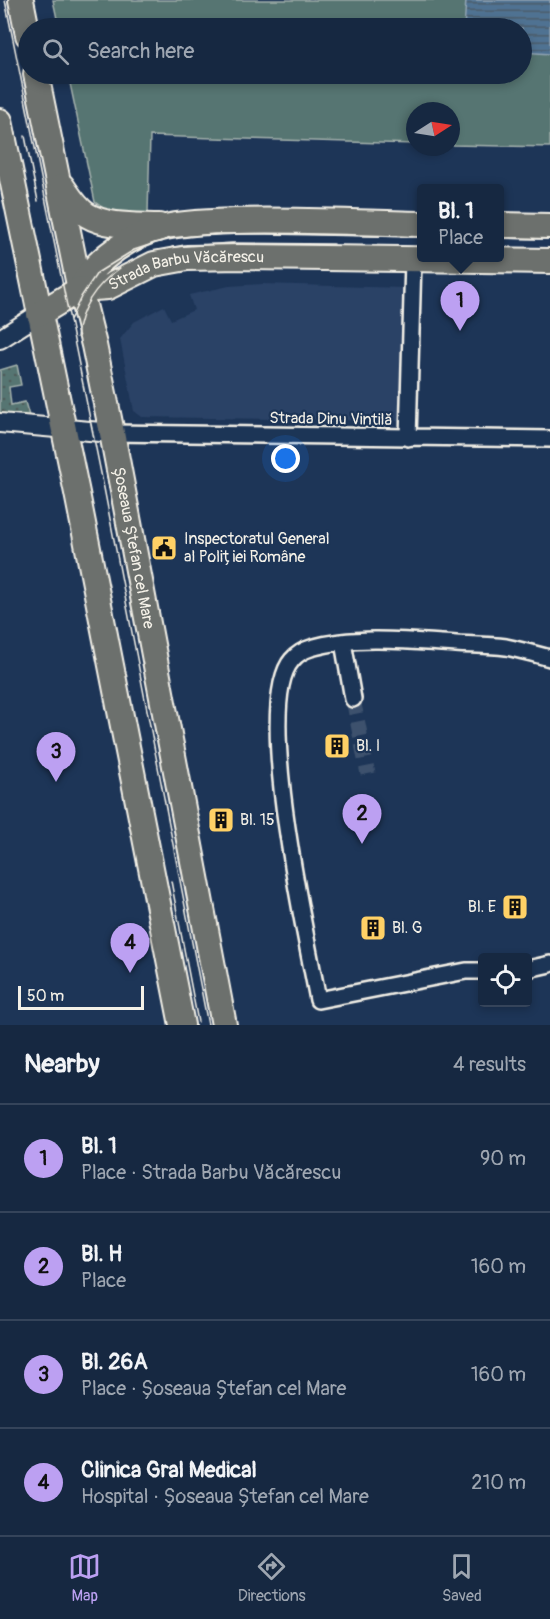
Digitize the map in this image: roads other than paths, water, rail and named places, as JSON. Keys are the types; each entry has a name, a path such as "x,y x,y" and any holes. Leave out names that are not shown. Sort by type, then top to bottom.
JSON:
{"main road":[{"path":"21,0 25,18"},
{"name":"Șoseaua Ștefan cel Mare","path":"38,84 112,434 224,1025"},
{"path":"0,121 80,504 182,1025"},
{"path":"59,182 74,203 87,215 110,222 165,227"},
{"name":"Strada Barbu Văcărescu","path":"417,224 260,220 165,227 120,247 103,258 84,280 80,289 108,287 154,264 187,258 417,260"},
{"path":"504,225 550,226"},
{"name":"Strada Barbu Văcărescu","path":"504,261 550,261"},
{"path":"39,314 80,289"}],"street":[{"path":"408,438 413,260"},
{"path":"0,339 39,314"},
{"path":"0,423 112,434"},
{"name":"Strada Dinu Vintilă","path":"112,434 550,439"},
{"path":"478,971 466,971 318,999 291,852 278,758 278,720 283,679 290,661 309,648 343,642 417,641 496,647 550,658"},
{"path":"343,642 352,699"},
{"path":"532,968 550,964"}],"tunnel":[{"path":"353,699 368,774"}],"tram line":[{"path":"5,0 18,64"},
{"path":"22,84 104,488 208,1025"},
{"path":"25,136 38,201"},
{"path":"70,320 81,297 97,273 134,250 171,238 214,234 417,237"},
{"path":"504,238 550,239"},
{"path":"172,247 232,243 334,244"},
{"path":"77,337 86,306 97,289 120,268"},
{"path":"171,881 198,1022"}],"place":[{"name":"Bl. 1","path":"460,331"},
{"name":"Inspectoratul General al Poliției Române","path":"164,548"},
{"name":"Bl. I","path":"337,746"},
{"name":"Bl. 26A","path":"56,782"},
{"name":"Bl. 15","path":"221,820"},
{"name":"Bl. H","path":"362,844"},
{"name":"Bl. E","path":"515,907"},
{"name":"Bl. G","path":"373,928"},
{"name":"Clinica Gral Medical","path":"130,973"}]}
